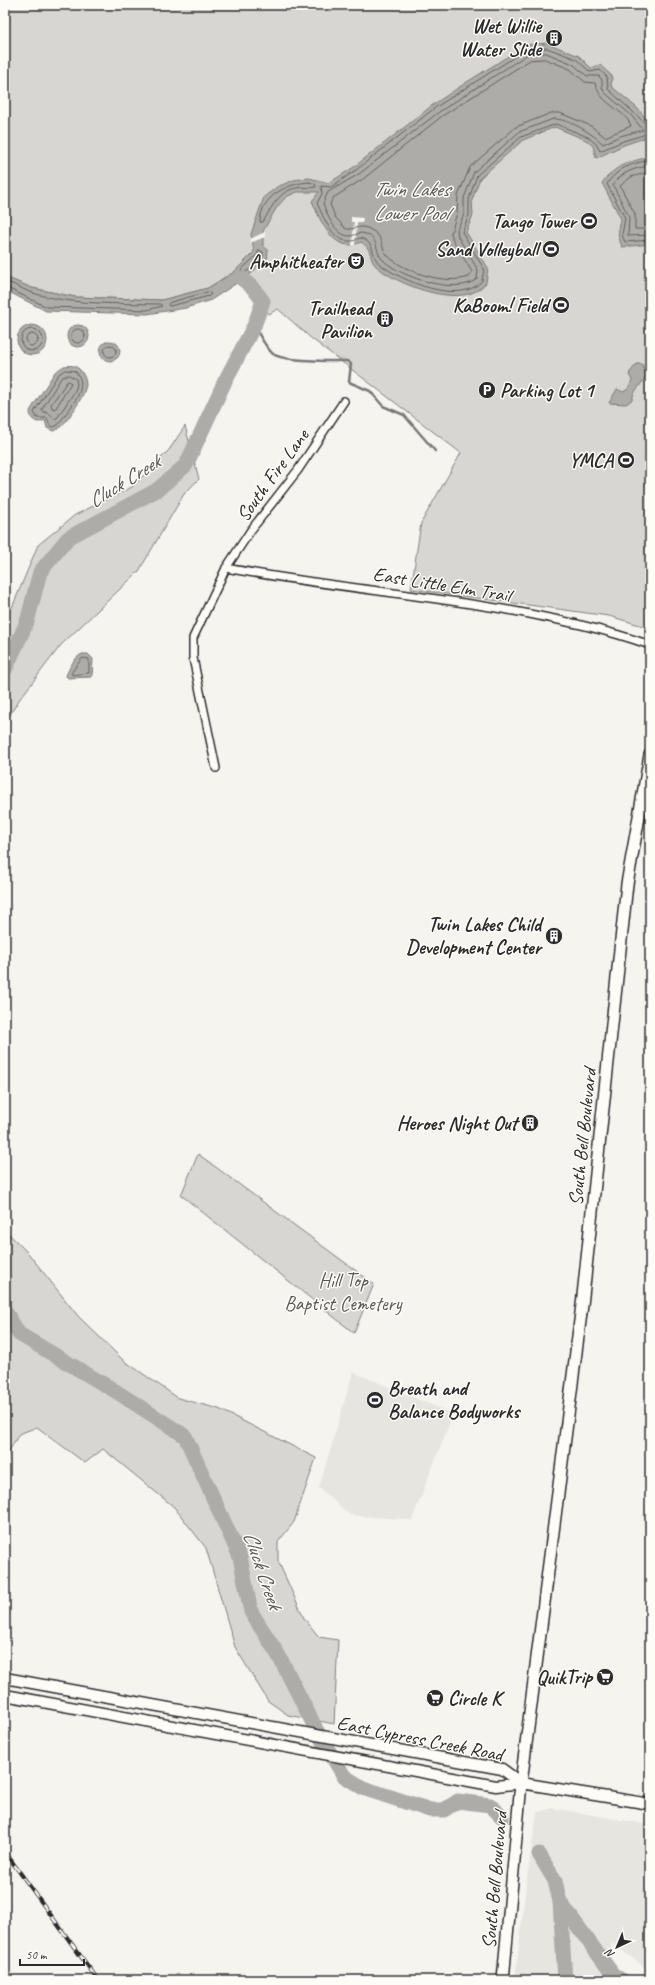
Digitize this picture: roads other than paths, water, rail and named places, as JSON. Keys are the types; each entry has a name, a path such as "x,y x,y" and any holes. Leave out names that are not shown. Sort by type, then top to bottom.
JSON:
{"main road":[{"name":"South Bell Boulevard","path":"503,1980 521,1783 582,1305 627,884 650,755"},
{"name":"East Cypress Creek Road","path":"5,1678 193,1714 502,1769 521,1783"},
{"name":"East Cypress Creek Road","path":"5,1695 496,1786 521,1783"},
{"path":"187,1729 193,1714"},
{"path":"521,1783 650,1804"}],"street":[{"name":"South Fire Lane","path":"216,768 193,658 193,638 226,568 251,530 298,470 344,401"},
{"name":"East Little Elm Trail","path":"226,568 293,580 399,593 582,623 614,632 650,645"}],"water":[{"name":"Twin Lakes Lower Pool","path":"547,43 579,56 591,68 600,65 612,76 611,86 637,108 650,123 650,136 624,145 596,158 593,146 586,140 555,127 523,140 480,178 472,200 473,215 466,232 488,268 486,283 476,291 465,295 453,296 439,294 410,286 385,273 376,266 372,260 368,248 365,245 361,242 352,245 343,244 336,240 324,227 312,201 319,192 297,192 286,197 277,207 263,231 263,246 268,250 267,260 261,263 252,273 211,300 186,308 147,314 46,311 5,290 5,277 32,288 75,297 162,300 208,288 234,272 254,252 251,234 264,197 277,187 294,180 309,178 329,183 354,167 434,104 467,82 526,45"},
{"path":"648,157 650,158 650,244 622,247 618,235 621,219 602,183 617,168"},
{"path":"32,325 43,329 47,340 43,351 32,355 21,351 17,340 21,329"},
{"path":"78,325 86,328 89,336 86,344 78,347 70,344 67,336 70,328"},
{"path":"106,341 114,341 120,347 120,355 114,361 106,361 100,355 100,347"},
{"path":"637,364 642,364 647,372 644,380 634,393 633,399 626,404 609,403 617,389 623,392 628,389 632,380 629,375 630,372"},
{"path":"64,366 73,366 79,369 84,376 86,385 82,396 68,419 53,431 47,428 45,420 39,422 34,421 31,417 30,411 55,372"},
{"path":"82,654 88,654 93,659 92,677 68,678 66,676 70,667"}],"waterway":[{"name":"Cluck Creek","path":"5,670 27,622 40,572 68,538 157,490 186,465 225,381 254,326 263,301 253,288 241,278"},
{"path":"254,326 268,348 273,354 279,357 308,360 347,361 351,364 349,382 370,391 383,406 404,415 435,451"},
{"name":"Cluck Creek","path":"5,1311 19,1334 117,1392 185,1436 240,1557 251,1612 279,1656 318,1733 344,1776 363,1788 430,1810 444,1810 458,1801 490,1805 502,1817"},
{"name":"Cluck Creek","path":"539,1854 555,1881 560,1902 565,1980"},
{"path":"560,1902 614,1976 622,1980"}],"railway":[{"path":"5,1852 98,1980"}],"place":[{"name":"Wet Willie Water Slide","path":"554,38"},
{"name":"Tango Tower","path":"589,221"},
{"name":"Sand Volleyball","path":"551,249"},
{"name":"Amphitheater","path":"356,261"},
{"name":"KaBoom! Field","path":"561,305"},
{"name":"Trailhead Pavilion","path":"385,319"},
{"name":"Parking Lot 1","path":"487,390"},
{"name":"YMCA","path":"626,460"},
{"name":"Twin Lakes Child Development Center","path":"554,936"},
{"name":"Heroes Night Out","path":"530,1123"},
{"name":"Breath and Balance Bodyworks","path":"375,1400"},
{"name":"QuikTrip","path":"605,1677"},
{"name":"Circle K","path":"435,1698"}],"park label":[{"name":"Hill Top Baptist Cemetery","path":"343,1292"}]}
